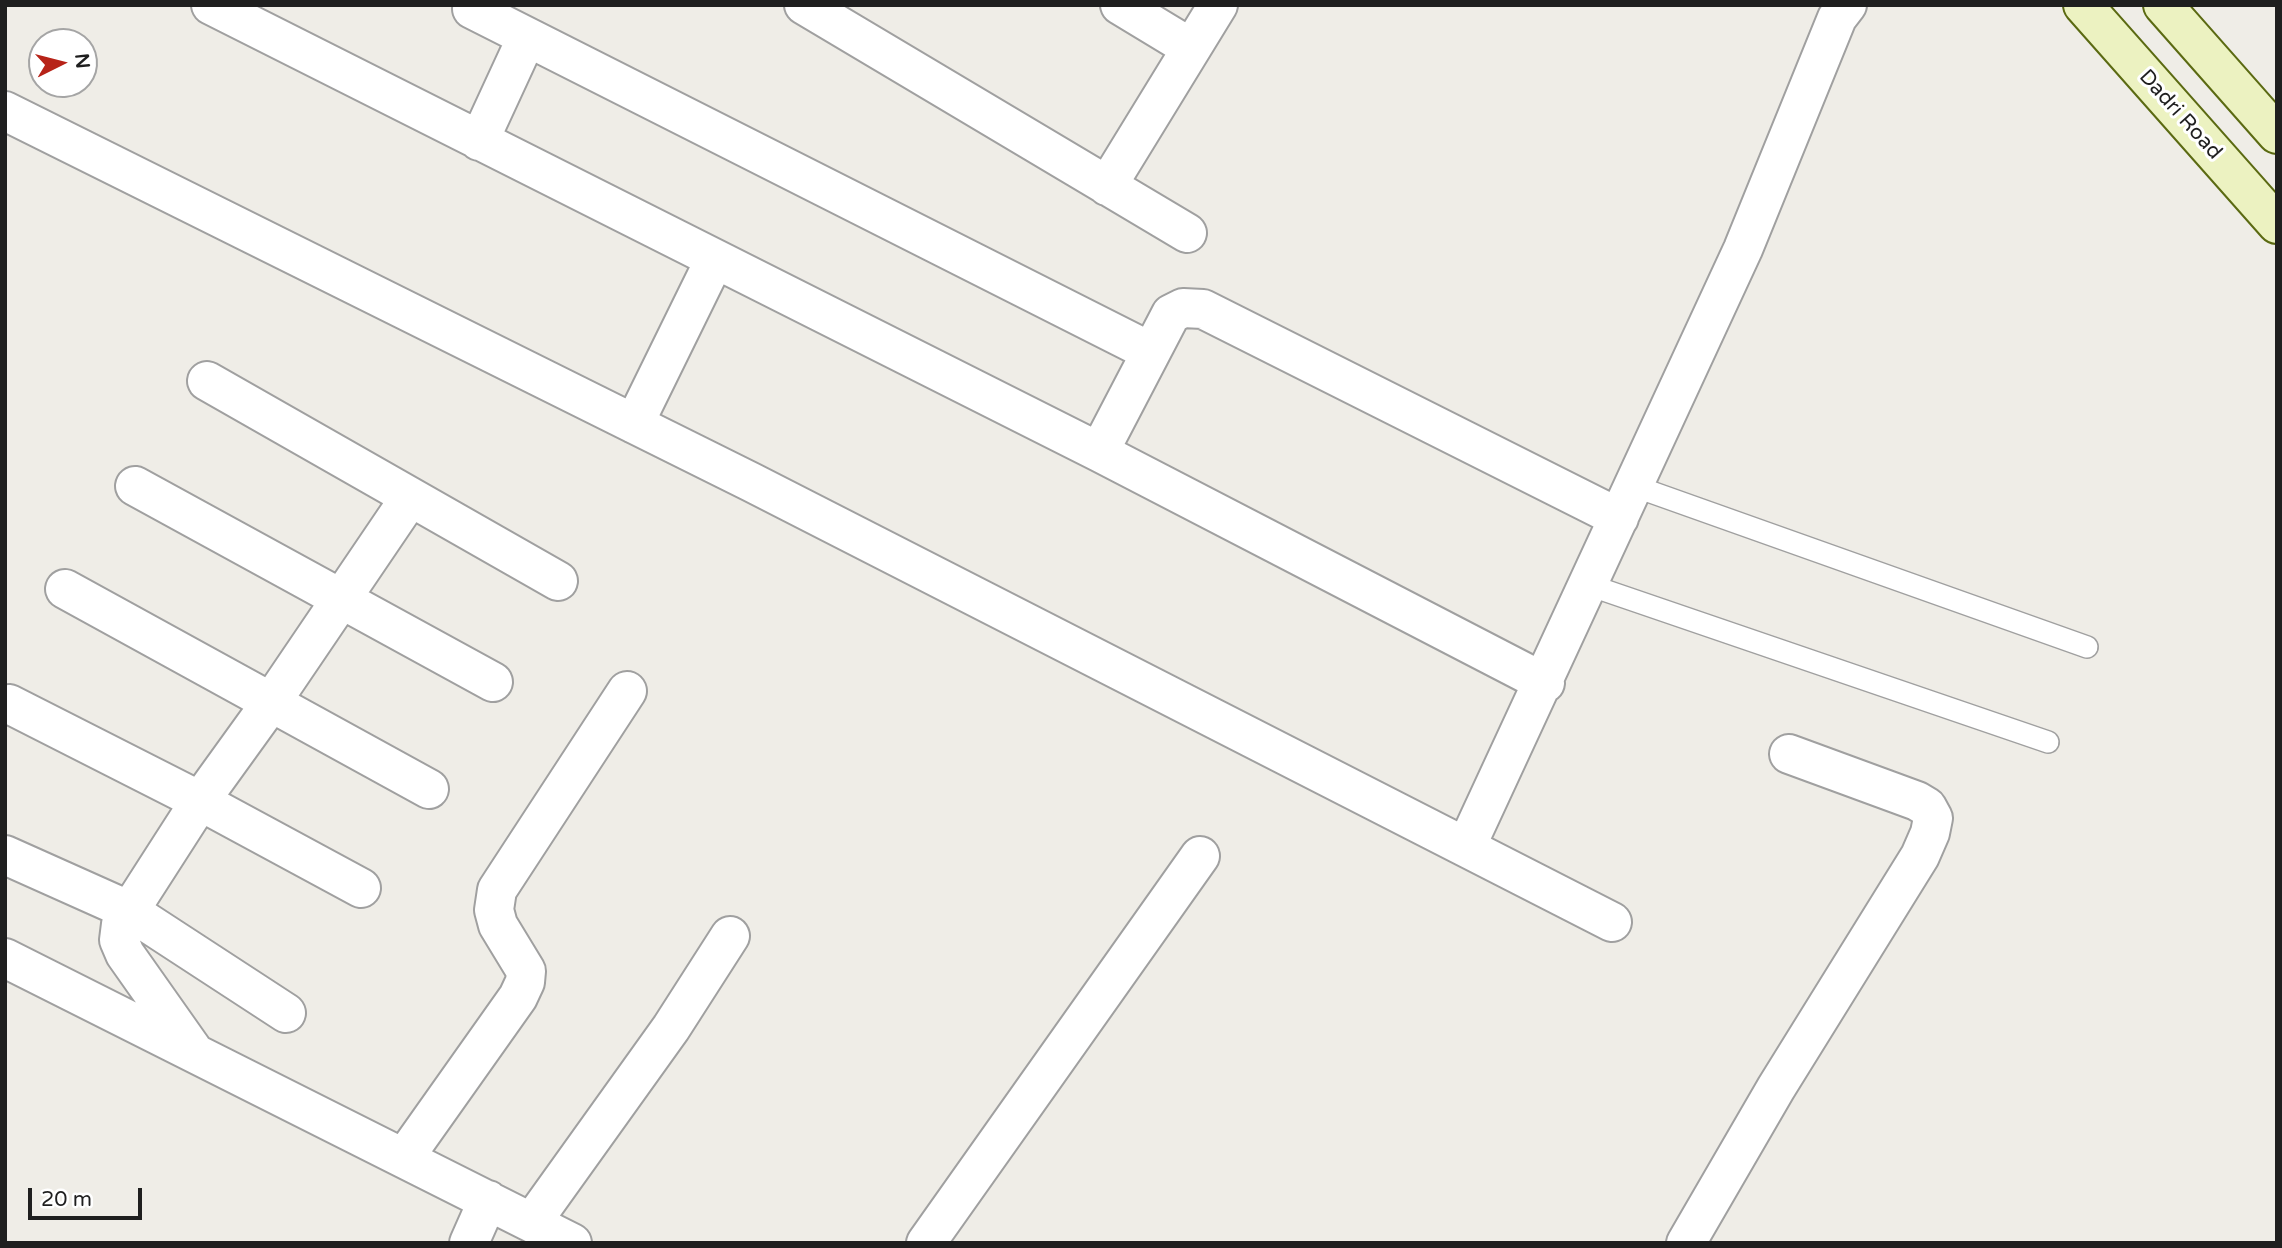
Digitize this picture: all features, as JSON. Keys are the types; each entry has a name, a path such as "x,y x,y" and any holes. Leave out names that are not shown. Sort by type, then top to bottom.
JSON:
{"street":[{"path":"211,5 1099,452 1545,682"},
{"path":"804,5 1187,233"},
{"path":"1120,5 1191,48"},
{"path":"1107,186 1217,5"},
{"path":"1466,847 1545,682 1743,249 1837,18 1847,5"},
{"name":"Dadri Road","path":"2083,5 2277,224"},
{"path":"2163,5 2277,134"},
{"path":"472,9 1150,352"},
{"path":"479,141 527,37"},
{"path":"5,111 634,424 1612,922"},
{"path":"634,424 715,259"},
{"path":"1099,452 1171,314 1183,308 1203,309 1627,502"},
{"path":"207,381 409,499 558,581"},
{"path":"135,486 493,682"},
{"path":"192,1049 125,954 119,940 121,924 200,801 270,704 409,499"},
{"path":"65,589 429,789"},
{"path":"404,1157 518,997 525,982 526,971 498,925 494,911 497,890 627,691"},
{"path":"9,704 200,801 361,888"},
{"path":"1686,1243 1776,1088 1920,856 1933,818 1927,807 1917,801 1788,754"},
{"path":"5,855 128,911 286,1013"},
{"path":"926,1243 1200,856"},
{"path":"532,1222 671,1028 730,936"},
{"path":"5,958 192,1049 572,1243"},
{"path":"469,1243 488,1200"}],"lane":[{"path":"1627,502 2087,647"},
{"path":"1589,585 2048,742"}]}
